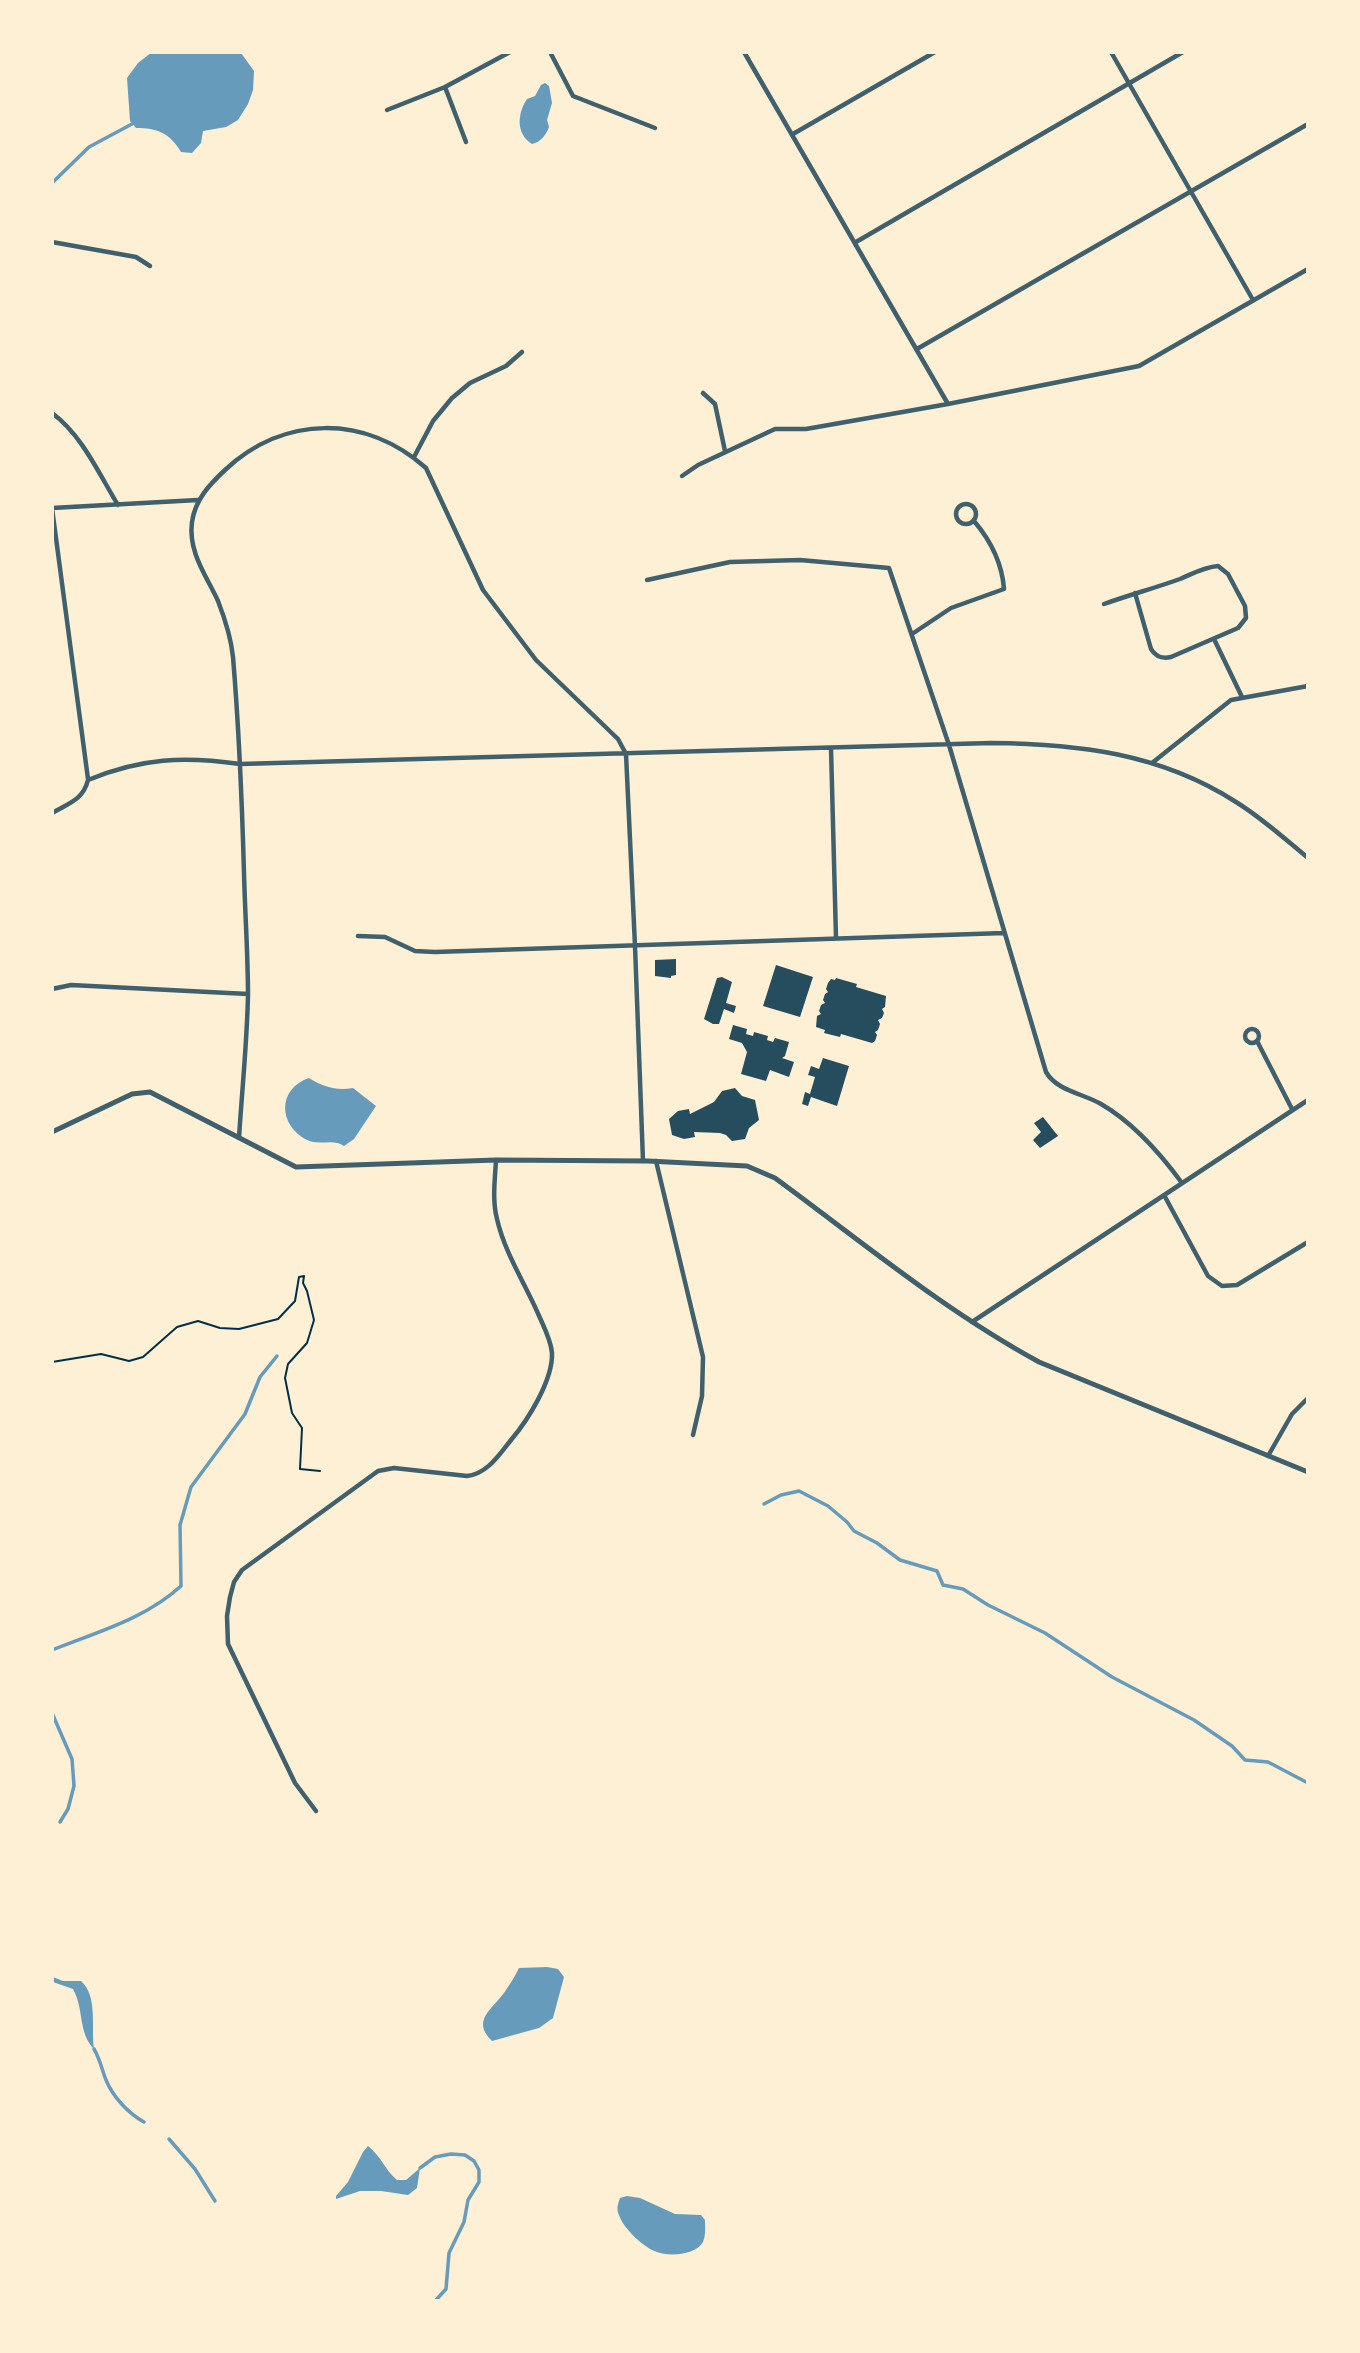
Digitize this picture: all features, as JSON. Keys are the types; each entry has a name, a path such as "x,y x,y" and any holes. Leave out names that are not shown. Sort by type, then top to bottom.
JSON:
{"street":[{"path":"387,110 445,87 510,52"},
{"path":"550,52 573,96 655,128"},
{"path":"744,52 948,404"},
{"path":"793,134 935,52"},
{"path":"1111,52 1253,300"},
{"path":"856,242 1183,52"},
{"path":"445,87 466,142"},
{"path":"917,349 1307,124"},
{"path":"52,242 136,257 150,266"},
{"path":"682,475 775,429 806,429 1139,366 1307,268"},
{"path":"414,457 433,421 452,398 470,383 506,366 522,352"},
{"path":"704,393 715,404 725,452"},
{"path":"52,413 76,438 118,505"},
{"path":"239,1138 248,994 240,764 233,653 218,601 190,540 192,522 198,500 212,482 235,461 263,443 285,434 345,428 369,434 414,457 426,468 483,590 536,660 618,739 625,754 643,1161"},
{"path":"52,813 78,800 88,780 52,508 198,500"},
{"path":"912,634 951,608 1004,589 993,548 974,520 976,512 973,507 964,504 959,507 957,517 960,523 967,524 974,520"},
{"path":"647,580 730,562 800,560 889,568 949,745 1045,1072 1051,1080 1100,1104 1133,1127 1166,1161 1182,1183"},
{"path":"1104,604 1211,566 1224,569 1228,574 1245,606 1245,618 1238,628 1214,639 1171,657 1158,657 1151,649 1135,593"},
{"path":"1214,639 1242,696"},
{"path":"1152,763 1221,706 1242,696 1307,686"},
{"path":"88,780 111,771 158,760 207,759 240,764 991,743 1064,745 1152,763 1203,784 1234,801 1307,858"},
{"path":"831,748 836,937"},
{"path":"358,936 385,937 415,951 1004,933"},
{"path":"52,989 71,985 248,994"},
{"path":"1257,1041 1292,1109"},
{"path":"52,1132 132,1094 150,1093 296,1167 496,1160 656,1161 747,1166 775,1178 972,1322 1039,1362 1307,1472"},
{"path":"972,1322 1307,1100"},
{"path":"316,1811 295,1783 230,1650 228,1607 234,1582 242,1570 378,1471 394,1468 476,1475 490,1466 531,1412 540,1395 552,1355 548,1337 510,1256 496,1218 496,1160"},
{"path":"656,1161 702,1357 702,1396 693,1434"},
{"path":"1164,1195 1208,1276 1222,1286 1237,1285 1307,1242"},
{"path":"1268,1456 1292,1414 1307,1398"}],"path":[{"path":"52,1362 101,1354 129,1361 143,1357 177,1327 198,1321 220,1328 239,1329 278,1320 295,1301 299,1278 304,1276 303,1283 314,1320 307,1343 288,1364 285,1378 292,1413 302,1428 300,1469"},
{"path":"293,1468 320,1471"}],"water":[{"path":"152,52 241,53 254,71 253,90 238,120 226,127 203,131 201,143 192,153 181,152 172,140 162,133 136,128 130,121 127,78 138,63"},
{"path":"545,83 549,86 552,103 547,120 549,127 543,138 532,144 521,129 521,111 527,99 535,96"},
{"path":"309,1078 330,1088 353,1088 376,1106 354,1139 344,1146 307,1140 297,1133 286,1117 285,1108 291,1090"},
{"path":"519,1968 558,1969 564,1977 553,2018 539,2028 492,2041 486,2034 483,2021"},
{"path":"53,1977 63,1981 81,1981 86,1987 92,2003 94,2049 83,2028 73,1989 53,1982"},
{"path":"368,2146 397,2180 406,2180 420,2168 417,2188 408,2195 360,2191 336,2199"},
{"path":"620,2198 640,2198 675,2214 701,2215 705,2220 703,2242 695,2250 682,2254 662,2254 652,2250 635,2237 621,2220 618,2204"}],"building":[{"path":"676,959 676,975 671,978 655,976 655,960"},
{"path":"776,965 813,977 800,1017 763,1006"},
{"path":"722,977 732,982 726,1003 736,1006 734,1013 724,1009 719,1024 713,1024 704,1019 717,978"},
{"path":"836,978 886,996 885,1007 882,1009 884,1013 878,1020 880,1024 872,1043 841,1034 840,1037 824,1033 825,1030 816,1027 817,1016 821,1014 819,1011 828,992 828,983"},
{"path":"733,1025 747,1029 746,1034 753,1036 754,1032 768,1036 767,1040 773,1042 775,1038 789,1042 782,1058 794,1062 789,1077 770,1070 766,1081 741,1074 747,1052 742,1043 729,1039"},
{"path":"823,1058 849,1066 837,1106 811,1097 808,1106 802,1104 805,1092 810,1094 815,1077 808,1075 811,1066 819,1069"},
{"path":"735,1088 742,1096 755,1100 759,1120 749,1128 745,1139 732,1141 720,1133 694,1132 695,1137 684,1139 672,1135 669,1119 678,1111 689,1109 690,1114 714,1102 722,1091"},
{"path":"1043,1117 1058,1136 1040,1148 1033,1140 1041,1132 1034,1123"}],"waterway":[{"path":"52,183 89,147 132,124"},
{"path":"52,1650 136,1616 181,1586 180,1525 191,1487 245,1414 260,1377 277,1356"},
{"path":"764,1504 781,1495 799,1491 828,1506 854,1531 877,1543 900,1560 937,1571 943,1585 963,1589 988,1605 1045,1633 1112,1677 1194,1720 1232,1746 1245,1760 1268,1762 1308,1783"},
{"path":"52,1713 72,1759 74,1786 68,1809 60,1822"},
{"path":"94,2049 106,2080 117,2098 144,2122"},
{"path":"169,2139 195,2169 215,2201"},
{"path":"420,2168 435,2157 451,2154 465,2155 474,2161 479,2170 479,2182 468,2200 464,2222 449,2253 446,2289 436,2300"}]}
